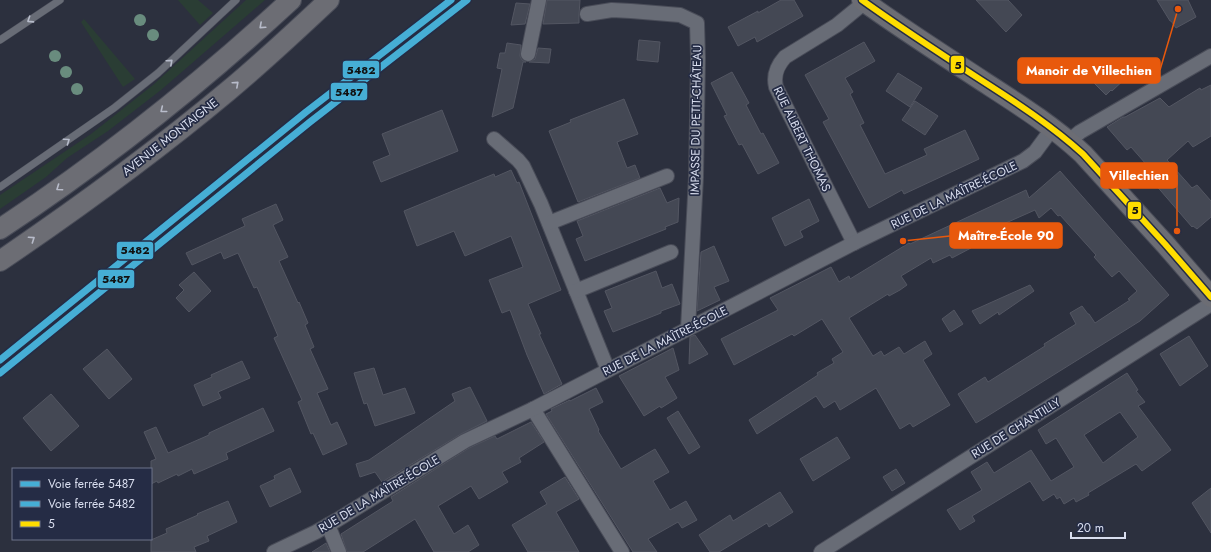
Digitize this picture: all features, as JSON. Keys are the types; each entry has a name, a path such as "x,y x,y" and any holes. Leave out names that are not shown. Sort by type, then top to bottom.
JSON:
{"main road":[{"path":"0,229 66,183 148,122 291,0"},
{"name":"AVENUE MONTAIGNE","path":"0,261 61,220 142,160 229,90 329,0"},
{"path":"864,1 913,36 1026,109 1068,141 1083,154 1211,297"}],"street":[{"path":"528,54 539,0"},
{"name":"RUE ALBERT THOMAS","path":"854,243 776,87 775,75 776,69 785,57 837,25 864,1"},
{"name":"IMPASSE DU PETIT-CHÂTEAU","path":"587,14 612,10 625,10 680,15 697,23 698,58 696,177 688,329"},
{"path":"1068,141 1080,132 1211,56"},
{"name":"RUE DE LA MAÎTRE-ÉCOLE","path":"274,552 316,532 465,441 608,370 854,243 1023,161 1035,152 1052,129"},
{"path":"494,140 512,154 523,166 608,370"},
{"path":"548,223 667,176"},
{"path":"576,291 671,252"},
{"name":"RUE DE CHANTILLY","path":"821,552 1211,304"},
{"path":"533,408 622,552"},
{"path":"328,525 339,552"}],"lane":[{"path":"0,40 60,0"},
{"path":"0,187 94,123 130,95 175,58 236,0"}],"green space":[{"path":"178,0 198,0 213,13 200,25"},
{"path":"246,0 265,0 161,90 108,131 67,158 46,177 0,209 0,195 91,134 153,85"},
{"path":"84,19 135,79 123,87 81,22"}],"building":[{"path":"547,0 580,0 579,23 543,24"},
{"path":"781,0 794,0 803,16 757,42 755,37 738,46 728,27"},
{"path":"976,0 1008,0 1022,15 1006,32"},
{"path":"1157,0 1188,0 1196,17 1176,28"},
{"path":"516,3 530,4 525,24 511,25"},
{"path":"639,40 660,42 658,62 637,60"},
{"path":"864,42 875,61 845,78 853,92 850,94 864,123 860,125 885,174 927,155 924,149 965,130 979,159 904,194 902,190 869,208 823,122 829,119 805,75"},
{"path":"507,43 521,45 520,56 522,60 526,62 523,62 513,108 492,117 502,69 497,68 500,53 505,53"},
{"path":"538,48 551,49 549,63 529,62 535,59"},
{"path":"1112,62 1127,77 1106,95 1092,81"},
{"path":"732,72 749,103 746,105 761,134 763,133 779,163 758,174 742,144 739,145 724,116 727,115 711,83"},
{"path":"898,73 922,88 910,107 886,91"},
{"path":"1211,85 1211,136 1193,147 1188,141 1167,160 1192,188 1197,185 1211,201 1211,217 1197,229 1193,226 1192,227 1148,176 1153,172 1131,147 1127,150 1107,127 1160,98 1169,107 1200,88 1201,90"},
{"path":"624,99 638,134 617,142 627,168 635,165 640,178 578,202 549,131 571,122 570,120"},
{"path":"915,101 938,116 925,135 902,120"},
{"path":"442,110 458,151 381,182 373,162 390,155 382,134"},
{"path":"511,170 517,183 519,182 561,290 528,304 541,334 539,334 562,384 544,394 510,310 502,313 489,280 523,267 511,236 465,256 454,231 417,246 404,211 494,174 495,177"},
{"path":"1060,171 1169,295 1140,321 976,423 958,394 985,377 988,382 1045,346 1044,344 1076,324 1070,313 1082,306 1095,323 1130,300 1128,299 1137,291 1119,271 1112,277 1094,257 1096,255 1060,215 1058,216 1051,208 1039,218 1035,210 990,230 992,235 970,245 971,248 952,258 950,255 933,263 931,258 901,276 907,285 889,296 888,294 849,318 873,356 881,351 884,356 899,347 904,354 925,341 932,354 923,360 950,405 913,427 910,423 900,429 876,388 840,410 835,401 824,408 816,396 757,434 749,420 818,375 817,373 834,363 832,359 843,352 822,319 794,336 792,334 734,365 721,339 778,310 770,298 831,267 839,282 849,276 850,279 909,243 910,244 1026,190 1029,198"},
{"path":"660,188 667,203 679,198 678,222 665,227 666,229 585,261 576,239 583,236 577,221"},
{"path":"809,199 819,221 800,231 803,237 785,246 772,218"},
{"path":"276,204 283,220 273,225 288,257 279,261 308,323 305,325 314,347 310,349 328,389 317,393 331,425 337,422 347,444 323,455 313,433 311,434 298,402 302,400 274,338 278,336 257,287 254,288 238,253 224,259 221,252 192,265 186,253 245,226 242,219"},
{"path":"714,246 729,281 714,287 720,300 697,311 701,252"},
{"path":"656,271 662,288 672,284 680,304 613,332 604,311 612,308 605,291"},
{"path":"194,272 211,291 189,312 176,298 184,290 179,285"},
{"path":"1030,285 1034,291 999,315 998,312 980,324 972,311"},
{"path":"954,310 963,324 950,332 942,319"},
{"path":"695,335 708,354 689,364 690,337"},
{"path":"1189,336 1208,366 1180,386 1160,354"},
{"path":"673,348 679,370 665,377 677,398 644,416 619,376"},
{"path":"107,349 132,379 109,399 83,369"},
{"path":"242,361 250,378 218,392 221,398 203,406 194,385 212,377 211,375"},
{"path":"374,368 383,395 405,388 415,413 375,426 367,403 364,404 354,373"},
{"path":"1127,373 1138,390 1136,391 1145,402 1138,406 1171,450 1142,471 1136,464 1076,502 1074,498 1064,504 1060,497 1057,499 1054,494 1043,501 1030,481 972,516 975,521 960,530 947,510 982,490 971,472 987,462 994,473 1031,450 1051,481 1074,467 1056,438 1046,444 1038,430","holes":["1120,412 1138,437 1103,463 1084,435"]},
{"path":"470,387 487,421 461,434 382,482 375,472 360,477 356,464 369,460 455,401 452,394"},
{"path":"596,388 603,402 589,409 599,430 598,431 621,469 655,449 669,472 653,481 670,510 686,501 697,520 682,528 678,522 648,539 657,552 633,552 546,414 552,411 551,409"},
{"path":"51,394 79,426 51,451 23,418"},
{"path":"263,408 274,431 226,453 228,459 194,474 192,469 178,476 177,474 158,483 157,481 152,484 151,461 156,459 144,432 156,427 168,453 209,435 209,433"},
{"path":"678,411 700,447 689,454 667,418"},
{"path":"531,422 544,442 519,458 521,462 502,472 508,482 479,499 471,486 438,506 454,534 468,525 479,545 468,552 434,552 415,519 363,552 347,552 341,534 393,501 391,497 469,448 495,436 497,439"},
{"path":"837,437 850,458 813,481 800,459"},
{"path":"290,468 301,492 270,507 260,486 275,479 274,476"},
{"path":"896,469 905,483 892,491 883,477"},
{"path":"565,477 579,499 556,512 579,552 528,552 512,525 547,504 540,492"},
{"path":"1211,488 1211,533 1192,503"},
{"path":"780,492 793,512 769,527 767,523 719,552 710,552 699,535 730,515 733,521"},
{"path":"228,501 237,522 207,536 209,541 194,547 196,552 151,552 151,540 167,533 166,529 198,515 197,514"},
{"path":"326,543 330,552 312,552"}],"rail line":[{"name":"5482","path":"0,360 306,112 451,0"},
{"name":"5487","path":"0,373 310,122 467,0"}],"transit line":[{"name":"5","path":"862,0 891,21 1047,124 1083,154 1211,297"}],"place":[{"name":"Manoir de Villechien","path":"1178,9"},
{"name":"Villechien","path":"1177,231"},
{"name":"Maître-École 90","path":"903,241"}]}
